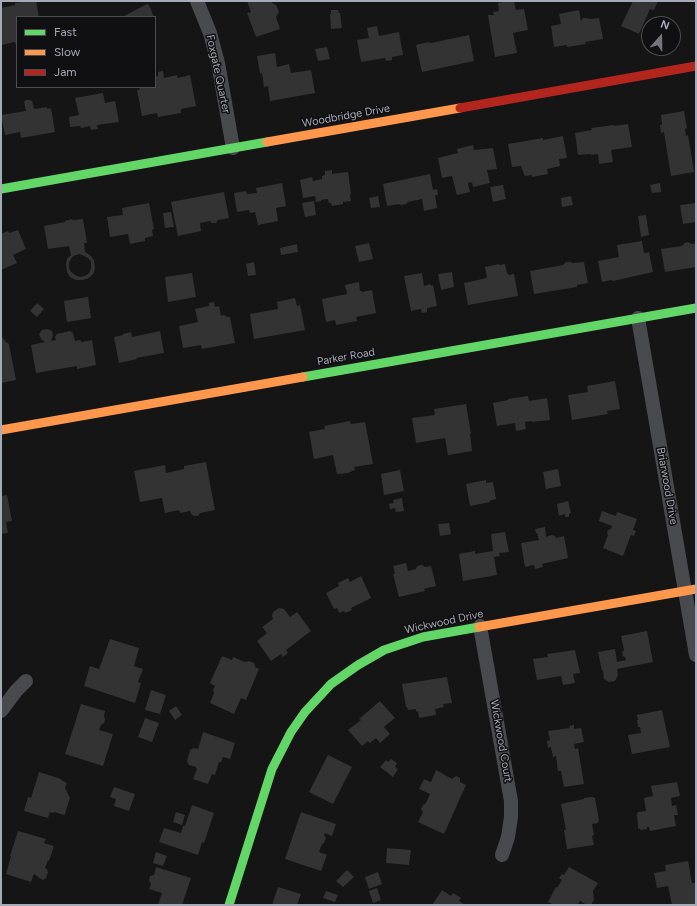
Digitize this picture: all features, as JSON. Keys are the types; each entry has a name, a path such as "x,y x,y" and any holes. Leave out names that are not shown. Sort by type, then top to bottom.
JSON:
{"street":[{"name":"Foxgate Quarter","path":"197,1 210,33 218,63 233,148"},
{"name":"Woodbridge Drive","path":"1,189 696,66"},
{"name":"Parker Road","path":"1,430 696,308"},
{"name":"Briarwood Drive","path":"638,318 690,590 696,655"},
{"name":"Wickwood Drive","path":"230,905 272,769 291,732 305,712 331,684 358,665 384,650 423,637 690,590"},
{"name":"Wickwood Court","path":"480,626 511,801 511,817 508,837 502,855"},
{"path":"1,711 16,690 26,681"}],"building":[{"path":"36,1 39,16 16,16 16,45 15,42 1,45 1,8 15,5 15,3"},
{"path":"247,1 272,1 272,3 276,5 279,12 276,17 280,29 256,37 247,13 251,12"},
{"path":"514,1 516,10 524,9 528,30 513,33 517,53 495,57 488,15 494,15 493,12 499,11 498,3"},
{"path":"633,1 658,1 654,10 650,9 647,16 641,16 641,29 639,34 621,26"},
{"path":"147,4 149,5 154,16 124,16"},
{"path":"331,10 338,10 340,13 342,28 331,29"},
{"path":"579,10 581,21 583,18 599,18 603,39 585,42 586,44 567,47 567,45 554,47 551,26 561,24 559,14"},
{"path":"377,26 379,36 399,32 403,55 392,57 392,60 386,61 385,58 361,62 357,40 369,38 367,28"},
{"path":"469,35 474,61 422,72 416,45"},
{"path":"327,47 330,59 318,61 315,49"},
{"path":"275,53 277,67 289,64 291,73 311,70 315,93 270,101 268,86 264,87 257,56"},
{"path":"163,71 164,78 177,75 178,78 190,75 196,106 181,109 181,113 158,117 157,113 142,116 137,90 139,90 140,88 156,88 156,77 158,76 158,72"},
{"path":"103,93 105,103 115,101 119,122 97,125 98,129 91,130 90,126 81,128 80,126 70,127 69,117 79,115 75,98"},
{"path":"26,100 32,101 34,109 47,107 47,109 51,108 55,132 21,138 20,132 5,135 1,115 26,111 24,102"},
{"path":"684,111 687,128 685,129 686,136 688,135 694,172 671,176 664,132 661,133 661,115"},
{"path":"628,124 632,147 611,150 613,162 599,164 598,154 578,155 575,133 592,130 591,128"},
{"path":"563,136 567,158 559,159 560,166 547,169 548,174 532,177 532,175 525,176 521,166 512,167 508,144"},
{"path":"473,145 474,150 493,148 497,169 487,170 490,183 473,187 472,182 468,183 470,192 457,195 452,176 442,178 438,158 458,153 457,149"},
{"path":"332,170 332,174 348,172 351,201 332,206 327,199 316,202 315,196 303,198 300,180 312,177 313,181 322,179 322,176 325,175 325,171"},
{"path":"430,174 433,190 437,189 438,195 435,195 437,208 424,211 422,199 401,205 387,206 383,184"},
{"path":"282,183 286,206 276,208 278,221 258,225 255,212 250,213 249,210 237,212 234,193 246,191 247,194 257,193 256,188"},
{"path":"660,183 661,192 652,193 650,185"},
{"path":"503,185 506,199 493,202 490,187"},
{"path":"224,192 229,218 218,220 216,223 212,223 210,221 200,223 201,231 178,236 171,202"},
{"path":"378,196 380,207 371,208 369,198"},
{"path":"571,196 573,205 562,207 561,198"},
{"path":"314,201 316,215 305,217 302,203"},
{"path":"149,203 154,229 152,230 153,236 145,238 145,241 130,244 128,234 110,237 107,217 123,215 122,208"},
{"path":"696,203 696,222 683,224 680,205"},
{"path":"171,212 174,227 165,228 163,213"},
{"path":"646,215 649,235 641,237 638,216"},
{"path":"72,219 83,219 87,243 84,243 85,252 94,260 95,267 94,273 89,278 76,280 70,277 67,272 66,265 67,259 71,255 69,246 48,249 44,226","holes":["80,254 88,258 91,262 89,273 80,277 71,272 69,263 72,257"]},
{"path":"18,230 26,249 13,255 17,263 1,270 1,234 8,231 9,233"},
{"path":"642,241 644,253 649,252 653,272 602,282 598,261 619,257 617,245"},
{"path":"688,242 692,244 696,243 696,267 665,272 661,249 682,246"},
{"path":"369,243 373,259 359,262 355,246"},
{"path":"297,244 298,252 281,255 280,248"},
{"path":"254,262 256,275 248,276 246,264"},
{"path":"566,262 584,262 588,283 577,285 577,287 534,294 530,271 563,265"},
{"path":"505,264 509,275 514,274 518,296 468,305 464,283 487,278 485,267"},
{"path":"452,272 454,287 441,290 438,274"},
{"path":"192,273 196,297 168,302 165,277"},
{"path":"422,273 424,286 430,284 431,286 433,285 437,306 427,308 427,312 422,313 421,309 411,311 404,276"},
{"path":"359,282 360,291 372,290 376,313 356,317 357,321 336,325 335,320 326,322 322,299 347,294 345,285"},
{"path":"88,297 91,318 67,322 64,301"},
{"path":"295,298 297,306 300,305 305,330 254,339 250,314 278,309 277,302"},
{"path":"214,302 215,307 219,306 221,316 224,315 230,317 235,343 202,349 201,345 183,348 179,326 198,322 195,309 209,306 209,303"},
{"path":"37,303 44,309 37,317 30,311"},
{"path":"48,329 52,331 53,336 51,341 56,340 55,337 57,334 70,331 73,333 75,341 80,340 82,342 92,340 96,365 77,369 77,366 36,373 31,345 45,342 41,339 39,334 42,330"},
{"path":"160,331 164,353 119,363 114,337 131,332 132,337"},
{"path":"2,337 9,344 16,380 1,383 1,338"},
{"path":"615,381 620,409 607,411 608,414 572,420 568,395 588,392 587,386"},
{"path":"528,396 529,401 547,398 550,420 525,422 526,429 516,431 515,423 497,426 493,403"},
{"path":"466,404 472,451 448,455 445,438 416,443 412,418 435,415 434,409"},
{"path":"350,421 351,424 365,422 373,464 354,467 355,470 348,473 337,474 333,455 314,459 309,432 325,429 324,426"},
{"path":"206,462 215,510 200,513 198,516 194,516 190,511 180,513 179,510 165,513 162,498 140,502 134,471 165,465 166,473 184,469 184,466"},
{"path":"558,469 561,486 546,489 543,472"},
{"path":"400,470 404,491 384,495 381,474"},
{"path":"486,480 486,483 493,482 496,499 489,501 490,502 470,506 466,484"},
{"path":"7,495 12,521 6,522 8,533 1,534 1,496"},
{"path":"402,498 404,511 396,512 395,508 390,509 389,504 394,503 393,500"},
{"path":"568,501 571,513 569,514 569,517 565,517 565,514 559,516 557,504"},
{"path":"602,511 616,516 617,512 637,519 633,530 636,531 634,536 631,535 623,556 603,548 608,535 608,530 611,529 612,526 599,521"},
{"path":"449,523 451,534 440,536 438,524"},
{"path":"545,527 546,537 552,535 556,538 564,536 568,558 542,564 543,567 535,569 534,565 525,567 521,543 539,540 535,529"},
{"path":"505,532 509,552 499,553 500,556 494,557 497,575 463,581 459,554 475,551 475,554 493,551 491,534"},
{"path":"406,563 408,571 416,569 417,566 431,566 436,586 424,589 425,591 399,597 393,574 395,574 393,566"},
{"path":"361,576 371,598 351,608 352,610 345,613 344,611 339,613 337,608 334,609 326,593 339,586 338,583 348,578 350,582"},
{"path":"279,608 284,609 290,617 297,612 311,631 286,650 288,653 283,657 281,654 271,661 257,641 267,633 262,627 273,619 273,612"},
{"path":"647,631 653,662 617,669 618,675 615,681 609,682 604,679 598,652 615,649 617,662 626,660 622,652 624,650 621,636"},
{"path":"110,639 139,648 134,666 143,669 138,682 141,683 135,703 84,686 90,666 99,669"},
{"path":"575,650 580,673 573,674 575,683 563,685 561,676 537,680 533,659 548,657 547,654"},
{"path":"222,656 232,660 233,657 245,662 249,661 254,663 255,667 259,669 246,700 241,698 234,714 210,703 215,686 210,683"},
{"path":"447,677 452,703 443,704 444,707 435,709 436,715 419,718 418,711 416,712 416,709 408,710 406,707 402,684"},
{"path":"151,690 166,695 160,714 145,710"},
{"path":"380,701 395,718 384,727 390,734 380,743 376,738 370,743 368,741 362,746 348,730 361,720 359,719"},
{"path":"81,704 105,711 104,723 101,725 99,730 113,734 103,766 65,754"},
{"path":"176,706 182,715 175,720 169,711"},
{"path":"662,710 670,747 632,754 628,735 641,733 640,727 638,727 637,715"},
{"path":"145,718 159,723 152,742 138,737"},
{"path":"574,725 574,729 581,728 584,742 574,744 575,749 578,748 584,784 564,787 561,771 558,771 556,756 553,757 551,747 548,748 547,741 550,740 548,731 570,728 569,726"},
{"path":"203,732 235,743 230,759 223,757 221,762 219,762 215,775 212,774 208,784 193,779 197,769 196,767 189,765 187,761 190,750 194,748 198,749"},
{"path":"328,755 352,767 333,804 309,792"},
{"path":"391,759 397,763 395,767 398,769 393,777 380,767 386,760 388,762"},
{"path":"436,770 452,779 456,776 460,778 460,782 466,785 444,834 418,822 423,812 421,809 426,803 430,794 419,789 424,779 431,782"},
{"path":"39,772 61,779 67,783 65,788 70,798 64,815 50,812 48,818 24,811 28,797 31,798"},
{"path":"677,782 680,796 671,798 672,806 676,805 678,815 674,815 676,826 650,831 649,827 641,830 638,828 637,814 638,812 646,811 644,798 653,796 651,786"},
{"path":"114,787 135,794 129,811 114,806 116,799 110,797"},
{"path":"592,797 595,798 599,820 598,823 592,824 594,845 567,849 564,830 566,830 561,804"},
{"path":"192,805 214,813 204,843 202,842 198,855 159,842 164,828 181,833"},
{"path":"176,812 185,815 182,825 173,822"},
{"path":"301,812 336,824 332,836 325,833 324,835 326,838 319,852 327,855 321,871 285,859"},
{"path":"18,831 46,839 44,843 54,846 45,868 48,872 46,878 43,880 34,874 31,882 6,874"},
{"path":"387,848 411,850 409,865 386,863"},
{"path":"156,852 167,856 163,866 153,863"},
{"path":"688,861 692,883 695,883 696,905 672,905 668,886 657,888 654,873 666,871 665,865"},
{"path":"156,867 191,878 182,905 158,905 162,893 149,889 151,884 149,880 150,876 154,875"},
{"path":"569,867 598,883 593,891 594,900 591,905 587,905 580,901 577,905 554,905 548,902 556,887 557,888 562,880 559,878 562,874 564,875"},
{"path":"347,870 354,877 343,887 336,881"},
{"path":"378,872 382,884 369,889 365,877"},
{"path":"278,887 301,894 297,905 272,905"},
{"path":"377,888 381,900 373,903 369,891"},
{"path":"442,890 451,896 453,893 461,898 459,901 465,905 432,905"},
{"path":"326,891 338,895 335,902 323,898"}],"traffic: fast":[{"path":"1,189 267,142"},
{"path":"303,377 696,308"},
{"path":"229,905 272,769 291,732 305,712 331,684 358,665 384,650 423,637 479,627"}],"traffic: slow":[{"path":"267,142 460,108"},
{"path":"1,430 303,377"},
{"path":"479,627 696,589"}],"traffic: jam":[{"path":"460,108 696,66"}]}
